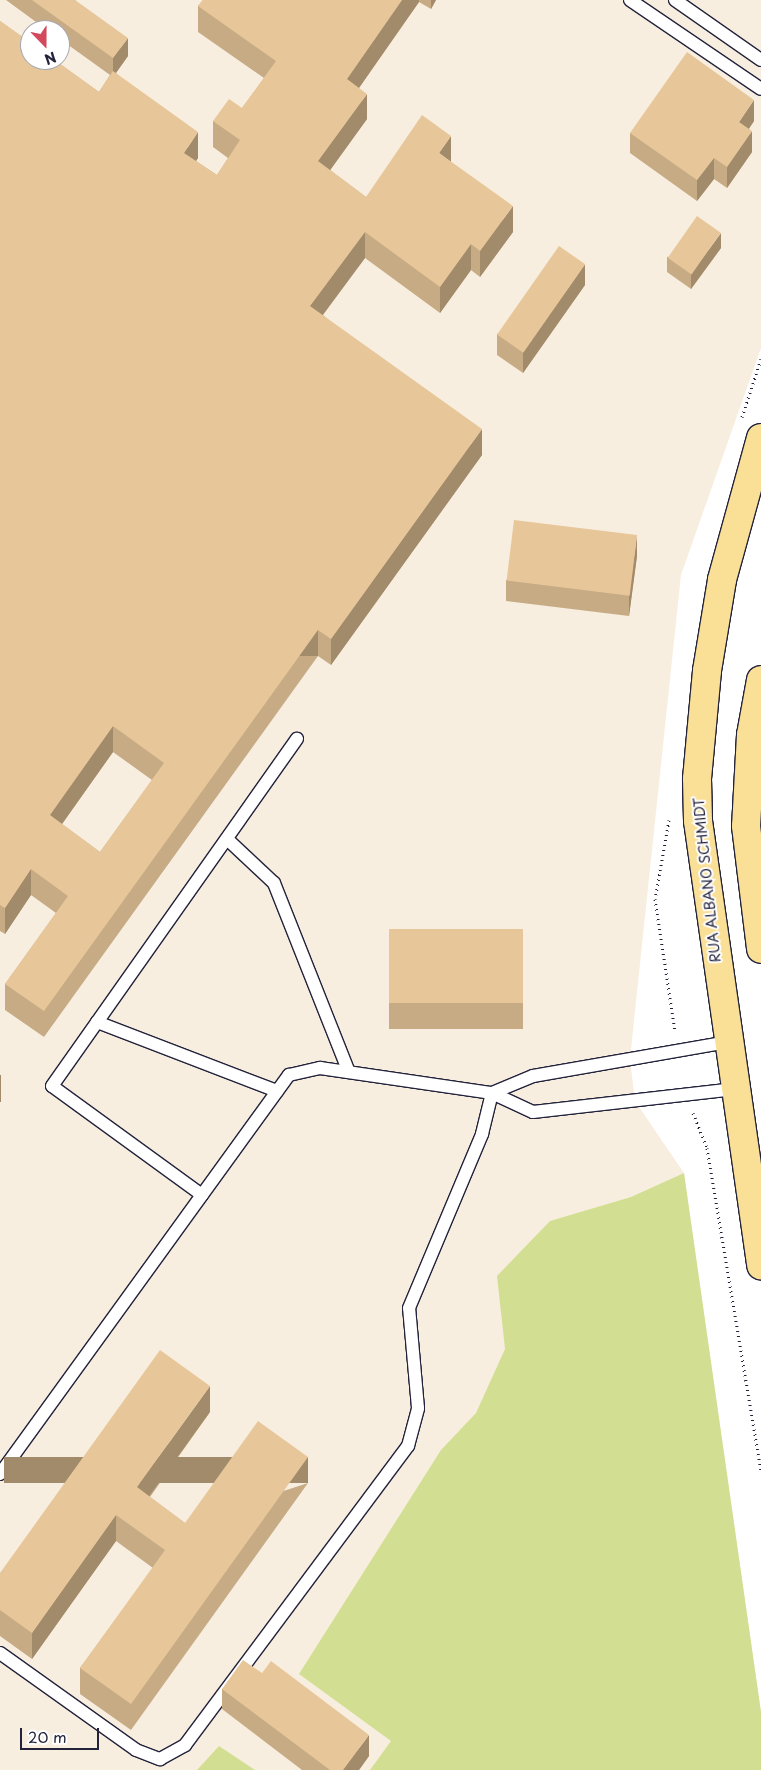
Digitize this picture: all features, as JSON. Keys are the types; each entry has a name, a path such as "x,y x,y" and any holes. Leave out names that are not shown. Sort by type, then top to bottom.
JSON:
{"main road":[{"name":"RUA ALBANO SCHMIDT","path":"761,438 722,580 707,671 697,779 698,820 727,1042 761,1266"},
{"path":"761,680 751,735 746,826 761,949"}],"lane":[{"path":"630,0 761,90"},
{"path":"674,0 761,60"},
{"path":"202,1195 52,1086 297,739"},
{"path":"227,839 274,883 349,1072"},
{"path":"97,1022 277,1091"},
{"path":"492,1093 532,1076 727,1042"},
{"path":"1,1469 288,1075 320,1068 492,1093 533,1112 735,1089"},
{"path":"0,1654 136,1750 160,1759 184,1745 408,1446 418,1408 409,1308 482,1134 492,1093"}],"shaded area":[{"path":"0,0 761,0 761,348 681,575 630,1059 635,1101 684,1173 761,1712 761,1770 0,1770"}],"green space":[{"path":"684,1173 761,1712 761,1770 370,1770 391,1741 299,1674 441,1450 476,1413 505,1349 497,1276 550,1221 631,1197"},
{"path":"219,1746 255,1770 197,1770"}],"building":[{"path":"32,0 75,0 128,38 113,58 70,27 70,20 60,20"},
{"path":"203,0 402,0 347,79 367,94 318,161 366,197 422,115 451,136 439,153 513,206 480,251 471,244 440,287 365,232 310,306 482,429 331,639 318,630 44,1011 5,984 68,896 31,869 5,908 0,905 0,21 20,35 20,70 69,70 99,92 113,71 198,132 184,153 217,175 240,140 213,121 229,99 242,108 276,61 198,6","holes":["113,726 164,763 100,852 50,815"]},
{"path":"687,52 754,100 739,122 752,131 727,167 714,158 697,180 630,133"},
{"path":"697,216 721,233 692,274 668,258"},
{"path":"559,246 585,264 523,353 497,334"},
{"path":"514,520 637,535 630,596 507,581"},
{"path":"389,929 523,929 523,1003 389,1003"},
{"path":"160,1350 210,1386 137,1487 185,1523 258,1421 308,1457 131,1704 80,1668 165,1550 116,1515 32,1633 0,1610 0,1573"},
{"path":"243,1660 262,1673 271,1661 369,1735 343,1770 330,1770 222,1689"}]}
